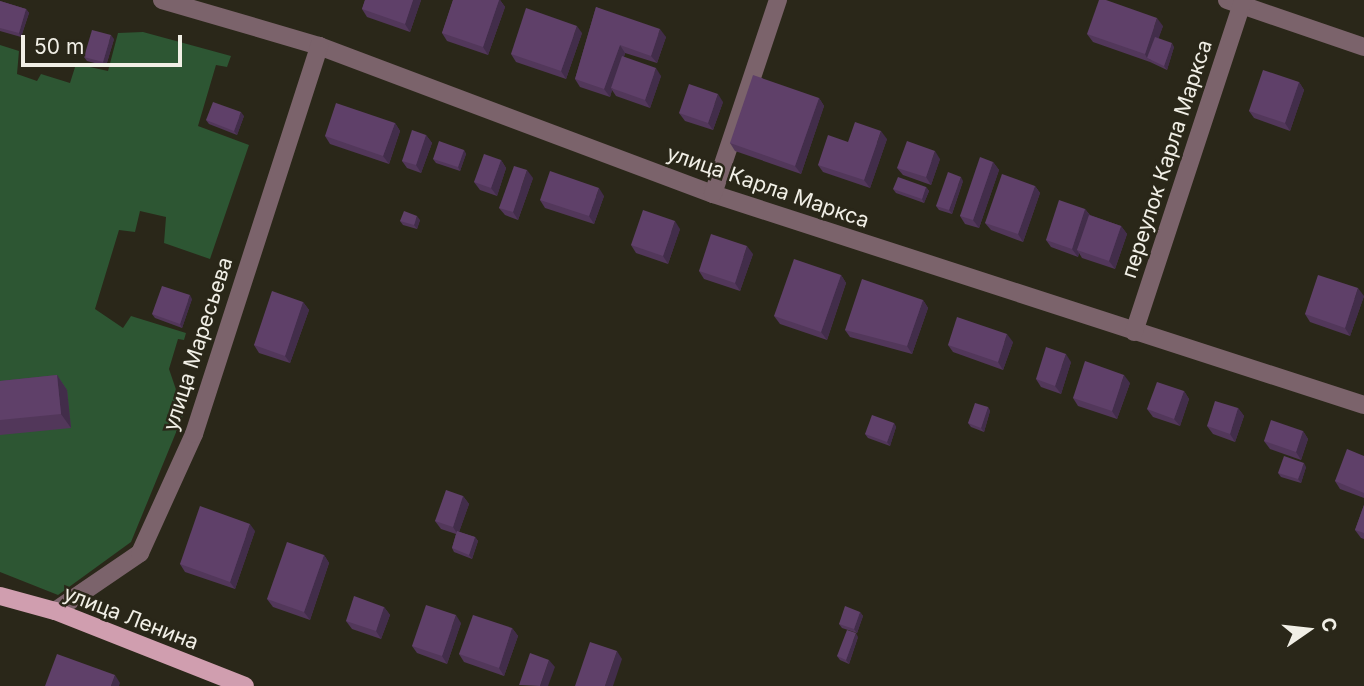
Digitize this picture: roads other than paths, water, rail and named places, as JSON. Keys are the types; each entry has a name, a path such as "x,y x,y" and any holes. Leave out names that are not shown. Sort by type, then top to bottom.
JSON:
{"main road":[{"name":"улица Ленина","path":"0,596 55,611 245,686"}],"street":[{"name":"улица Карла Маркса","path":"162,0 319,46 713,194 1364,405"},
{"path":"713,194 778,0"},
{"path":"1237,2 1364,47"},
{"name":"переулок Карла Маркса","path":"1134,332 1237,2"},
{"name":"улица Маресьева","path":"55,611 140,553 194,434 319,46"}]}
